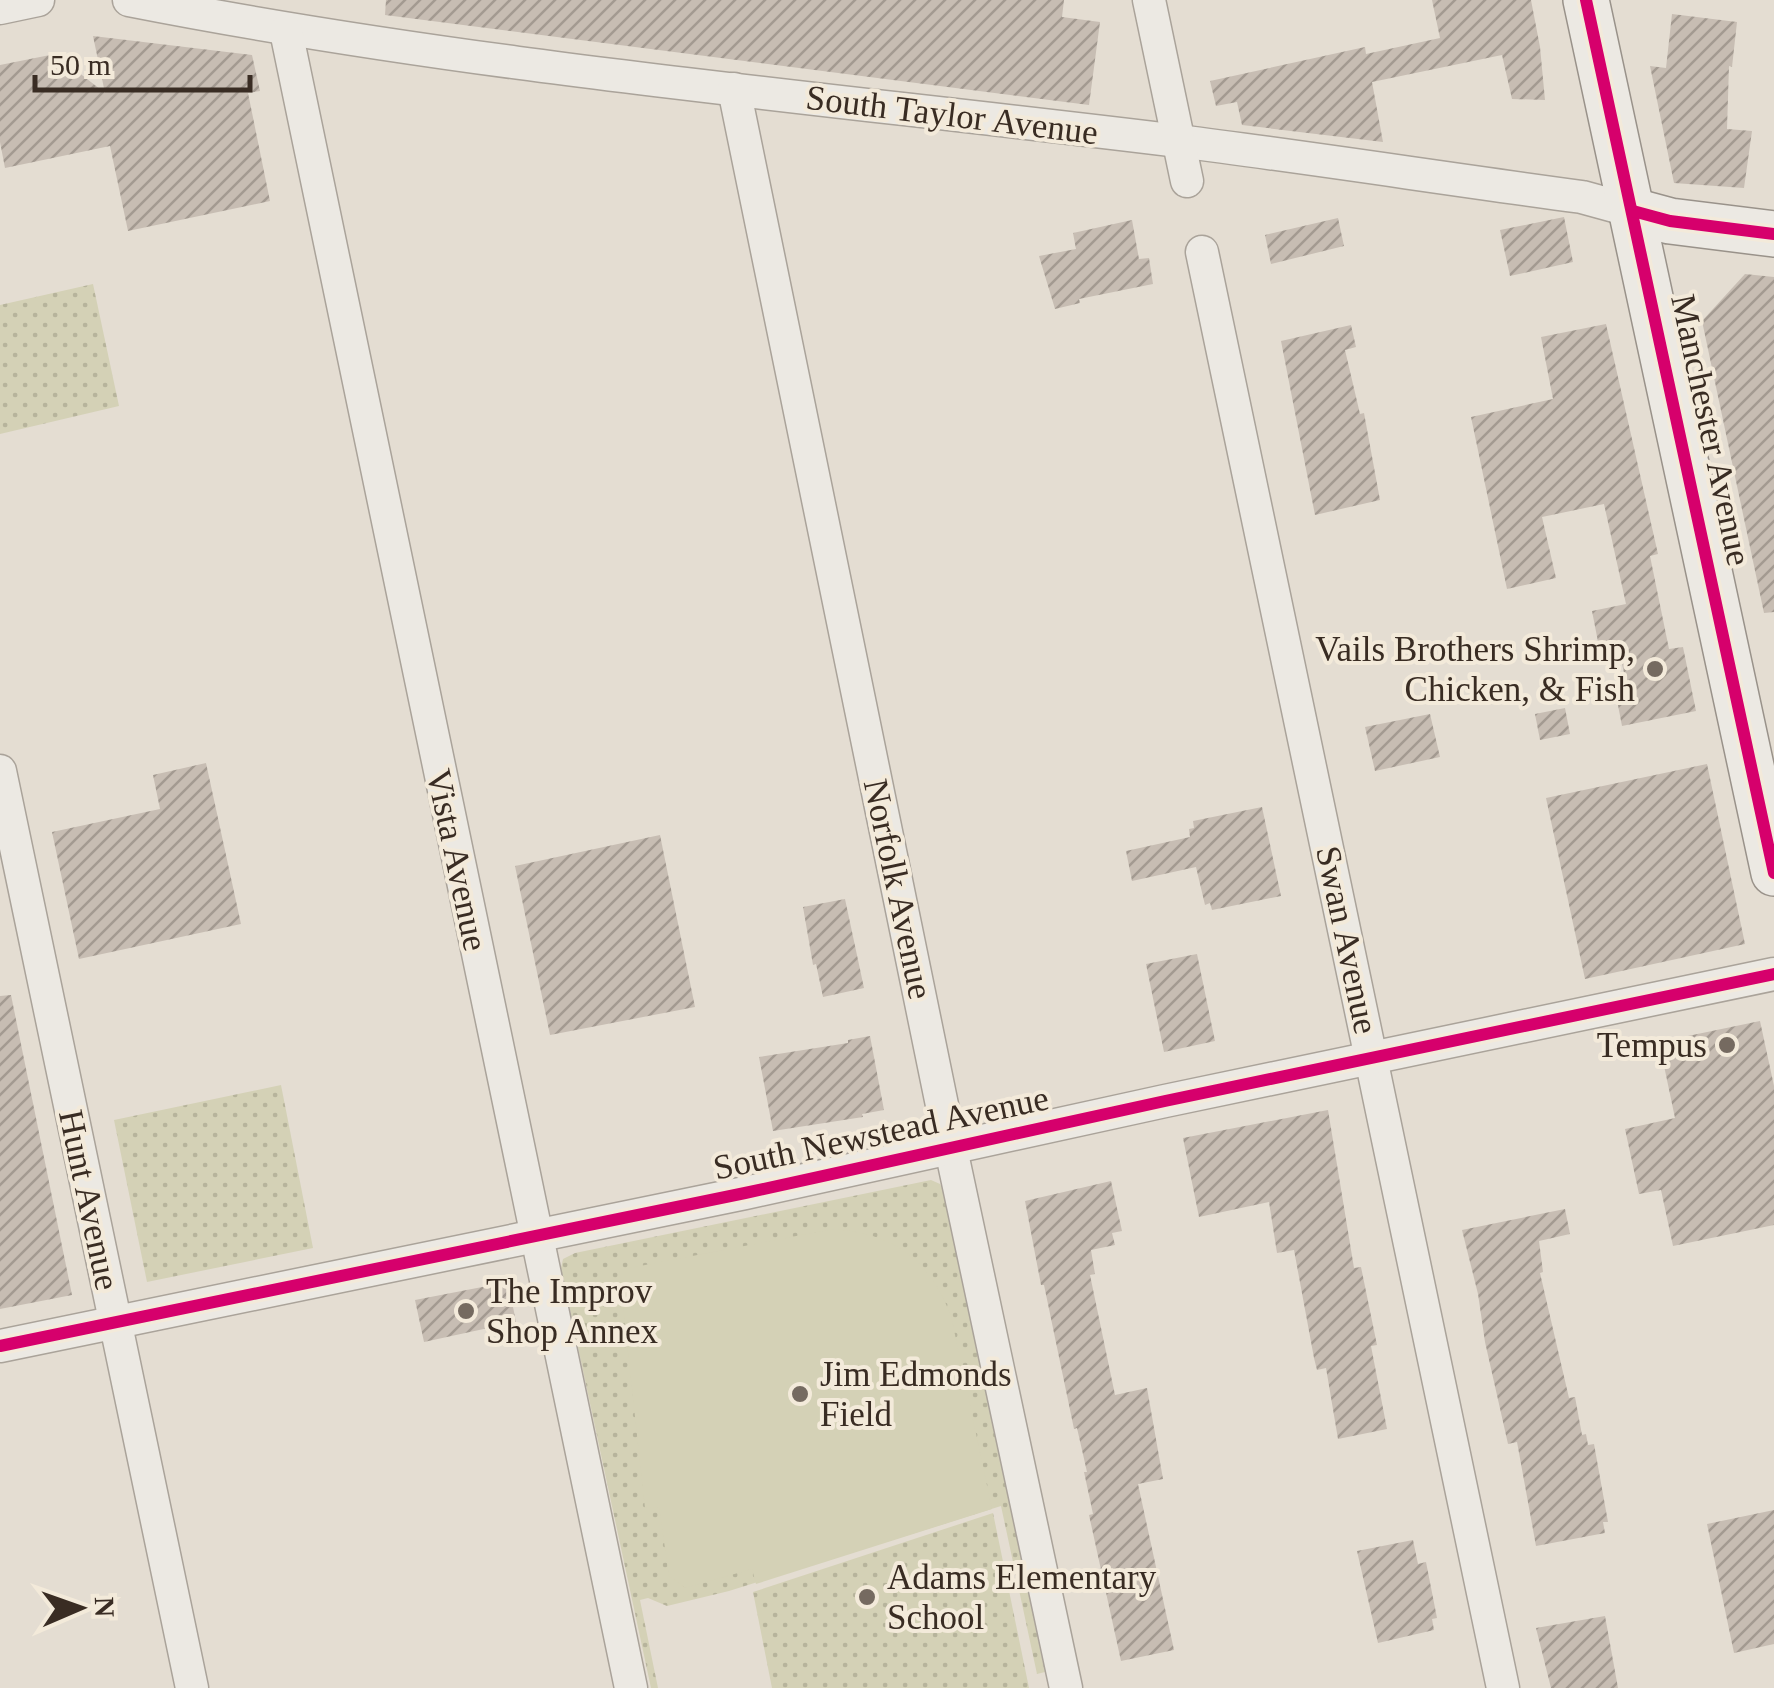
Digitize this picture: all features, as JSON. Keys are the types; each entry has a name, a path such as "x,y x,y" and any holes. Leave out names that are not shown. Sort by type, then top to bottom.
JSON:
{"main road":[{"name":"Manchester Avenue","path":"1586,0 1774,873"},
{"name":"South Taylor Avenue","path":"1633,211 1670,222 1774,234"}],"street":[{"path":"0,8 38,0"},
{"name":"South Taylor Avenue","path":"129,0 286,31 1179,141 1582,197 1633,211"},
{"path":"1150,0 1188,181"},
{"name":"Vista Avenue","path":"286,31 631,1688"},
{"name":"Norfolk Avenue","path":"734,89 951,1149 1066,1688"},
{"name":"Swan Avenue","path":"1202,252 1503,1688"},
{"name":"Hunt Avenue","path":"0,771 192,1688"},
{"name":"South Newstead Avenue","path":"0,1346 535,1237 1774,974"}],"shaded area":[{"path":"93,284 119,406 0,434 0,305"},
{"path":"281,1085 313,1248 147,1282 114,1120"},
{"name":"Jim Edmonds Field","path":"931,1180 940,1184 944,1192 1045,1672 1037,1674 1001,1506 729,1591 667,1606 648,1598 640,1600 658,1688 651,1688 561,1268 563,1259 575,1253"},
{"name":"Jim Edmonds Field","path":"833,1229 891,1243 920,1264 942,1296 951,1316 992,1509 756,1584 752,1569 685,1588 669,1576 659,1507 645,1508 619,1270"},
{"name":"Adams Elementary School","path":"993,1513 1029,1688 772,1688 753,1592"}],"building":[{"path":"386,0 1064,0 1062,17 1100,22 1089,105 385,15"},
{"path":"1432,0 1531,0 1545,100 1512,99 1502,55 1372,82 1383,142 1242,125 1237,102 1216,106 1210,81 1365,47 1366,54 1440,38"},
{"path":"1672,14 1737,22 1732,67 1729,66 1727,129 1752,131 1744,188 1674,183 1650,66 1666,68"},
{"path":"93,36 252,55 260,91 248,93 270,201 128,231 110,146 5,168 0,142 0,65 55,54 105,93"},
{"path":"1564,217 1573,262 1510,276 1500,230"},
{"path":"1338,218 1344,246 1271,264 1265,235"},
{"path":"1132,220 1139,259 1149,258 1153,284 1079,299 1080,303 1055,309 1039,256 1076,249 1073,233"},
{"path":"1745,274 1774,277 1774,612 1764,613 1702,321"},
{"path":"1606,324 1658,554 1650,556 1669,649 1683,647 1696,711 1622,726 1616,695 1629,693 1618,648 1600,652 1592,611 1626,604 1604,504 1542,517 1556,578 1507,589 1471,417 1553,399 1541,337"},
{"path":"1351,325 1356,347 1345,350 1360,414 1364,413 1380,500 1315,515 1281,341"},
{"path":"1565,708 1570,734 1540,740 1535,714"},
{"path":"1430,714 1440,757 1375,771 1365,727"},
{"path":"206,763 241,924 79,959 52,832 160,809 153,775"},
{"path":"1707,764 1745,944 1585,979 1546,798"},
{"path":"1262,807 1281,896 1212,910 1210,903 1205,905 1196,867 1132,881 1126,851 1190,837 1193,821"},
{"path":"660,835 695,1007 550,1035 515,866"},
{"path":"845,899 864,988 823,997 803,907"},
{"path":"1197,954 1215,1041 1164,1052 1146,964"},
{"path":"11,995 72,1295 0,1309 0,996"},
{"path":"1760,1021 1774,1086 1774,1225 1673,1246 1661,1190 1639,1194 1625,1129 1675,1118 1659,1042"},
{"path":"870,1036 884,1110 773,1131 759,1057"},
{"path":"1328,1110 1354,1268 1361,1267 1377,1345 1371,1346 1387,1429 1338,1439 1326,1368 1317,1370 1314,1358 1294,1250 1277,1253 1269,1202 1199,1217 1183,1138"},
{"path":"1111,1181 1122,1231 1112,1233 1115,1245 1091,1250 1095,1274 1090,1275 1115,1395 1147,1388 1163,1479 1138,1484 1174,1650 1121,1661 1089,1515 1093,1514 1087,1472 1041,1285 1025,1201"},
{"path":"1565,1209 1570,1234 1539,1241 1543,1272 1540,1273 1569,1398 1575,1397 1582,1435 1586,1434 1588,1445 1594,1444 1608,1522 1603,1522 1605,1533 1536,1546 1517,1442 1508,1444 1462,1230"},
{"name":"The Improv Shop Annex","path":"508,1282 516,1322 424,1342 415,1300"},
{"path":"1774,1510 1774,1644 1734,1653 1707,1524"},
{"path":"1413,1540 1418,1564 1426,1562 1437,1618 1432,1619 1434,1630 1378,1643 1357,1551"},
{"path":"1605,1616 1618,1688 1551,1688 1536,1628"}],"cycle path":[{"path":"1586,0 1774,873"},
{"path":"1633,211 1670,221 1774,234"},
{"path":"0,1346 745,1193 1774,974"}],"place":[{"name":"Vails Brothers Shrimp, Chicken, & Fish","path":"1655,669"},
{"name":"Tempus","path":"1727,1045"},
{"name":"The Improv Shop Annex","path":"466,1311"},
{"name":"Jim Edmonds Field","path":"800,1394"},
{"name":"Adams Elementary School","path":"867,1597"}]}
